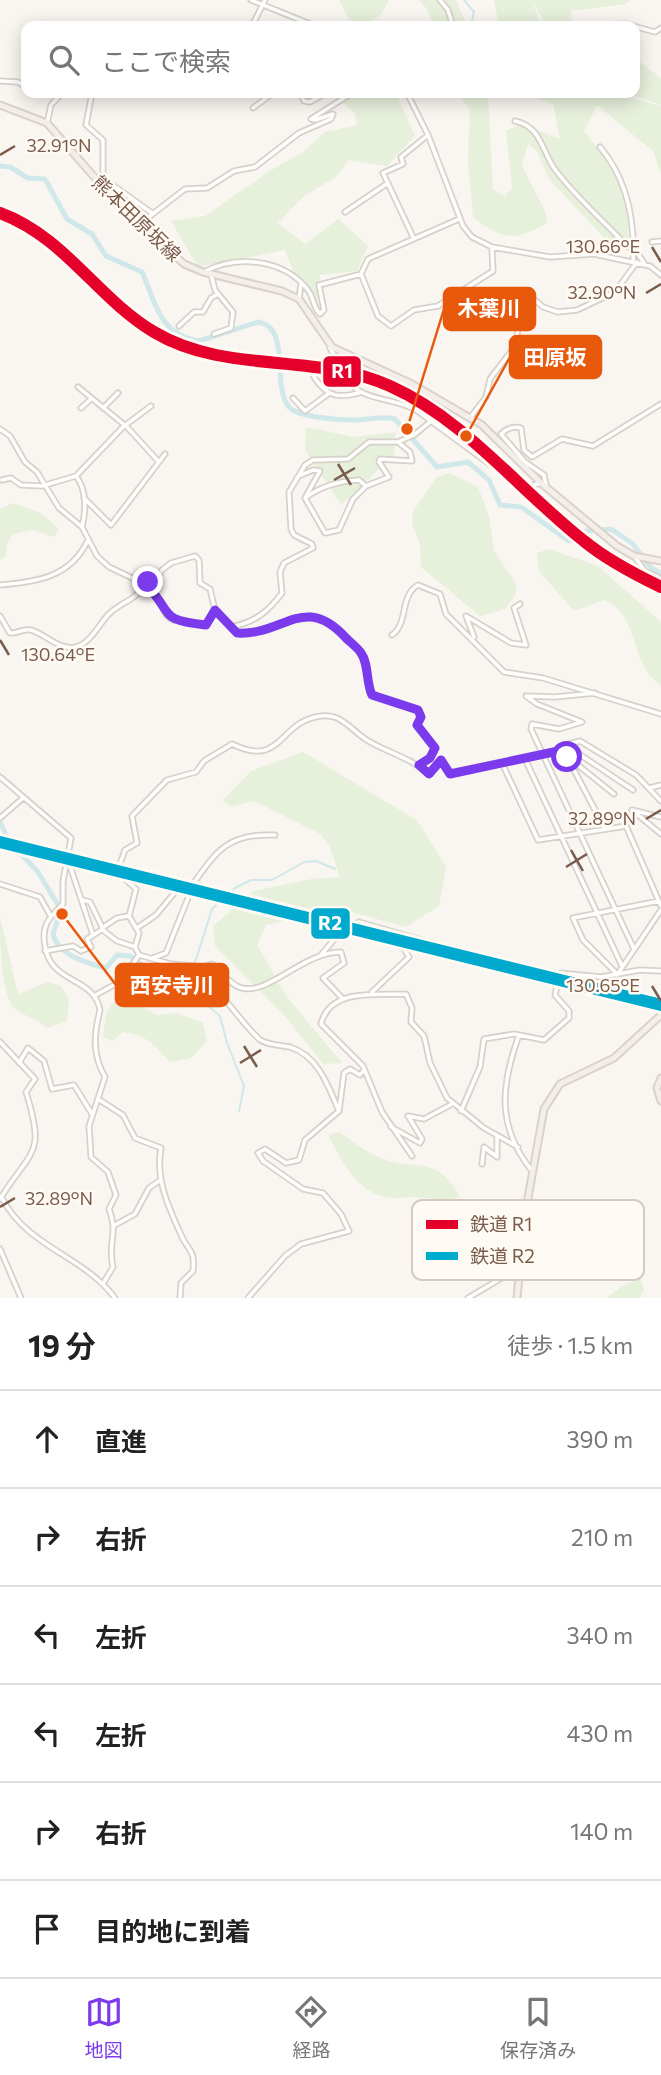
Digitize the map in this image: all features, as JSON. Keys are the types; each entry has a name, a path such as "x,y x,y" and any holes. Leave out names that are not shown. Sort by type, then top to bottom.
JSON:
{"main road":[{"name":"熊本田原坂線","path":"0,105 47,123 103,187 184,264 203,272 282,291 299,299"},
{"path":"299,299 324,339 340,352 410,383 470,418 492,433 543,486 599,532 637,557 661,561"},
{"path":"528,1200 541,1118 555,1088 566,1080 614,1058 661,1015"},
{"path":"661,1078 657,1088 661,1101"},
{"path":"517,1298 519,1280"}],"street":[{"path":"251,0 304,21"},
{"path":"440,0 448,10 451,21"},
{"path":"255,21 264,3"},
{"path":"640,28 656,32 661,28"},
{"path":"0,81 21,84"},
{"path":"47,123 51,105 57,98"},
{"path":"91,98 86,125 103,141 103,178 152,213"},
{"path":"253,108 266,98"},
{"path":"302,98 310,102 317,98"},
{"path":"141,223 185,189 207,188 234,171 260,164 290,139 331,118 333,114 315,121 311,118 344,98"},
{"path":"410,98 428,135 460,219 472,237 492,247 541,256 585,253 635,262 646,265 661,275"},
{"path":"515,121 536,132 555,169 566,183 628,247 634,248 646,265"},
{"path":"414,239 383,173 403,164 401,157 428,135"},
{"path":"470,418 486,397 490,379 516,345 521,303 534,299 544,307 558,312 577,310 615,292 635,262 629,205 615,168 600,147"},
{"path":"345,212 388,183"},
{"path":"203,272 243,261 268,264 308,289 320,314 324,310 319,285 360,274 368,259 460,219"},
{"path":"652,242 661,241"},
{"path":"360,274 378,316 391,326 414,310 438,306 493,271 492,247"},
{"path":"211,274 218,294 233,312 231,328 215,334"},
{"path":"299,299 301,284"},
{"path":"179,326 194,312 203,312 211,298 218,294"},
{"path":"324,339 349,382 362,392 407,405 522,488 543,486 544,475 510,447 501,434 503,431 514,427 521,428 524,450 532,457 562,439 593,446 661,404"},
{"path":"314,377 328,394 343,397 362,392"},
{"path":"78,387 141,440 159,462"},
{"path":"103,408 118,393"},
{"path":"293,398 305,411 328,394"},
{"path":"81,408 92,399"},
{"path":"2,480 11,478 21,485 46,485 76,476 123,427 151,406"},
{"path":"232,627 256,620 271,607 282,593 280,572 284,563 313,548 291,529 289,492 305,465 313,460 348,459 369,442 398,442 430,422"},
{"path":"0,429 10,436 24,462 37,471 59,508 82,527 97,556 109,567 145,584 155,594 167,616 181,623 206,625 215,610"},
{"path":"305,498 323,530 327,534 334,534 339,530 349,504 366,486 389,477 379,463 380,459 412,461 410,452 398,442"},
{"path":"84,498 111,526 165,454"},
{"path":"299,476 313,470 320,471 305,498"},
{"path":"76,476 82,484 84,498 82,527"},
{"path":"305,498 324,486 352,480 359,480 366,486"},
{"path":"0,584 22,584 51,578 76,559 88,540"},
{"path":"0,616 10,633 27,629 64,647 81,646 100,630 107,616 132,601 145,584 156,580 162,570 171,563 197,557 200,583 210,589 215,610 237,633 246,634 300,617 317,617 331,622 363,657 372,695 418,710 421,717 417,725 435,748 430,758 419,765"},
{"path":"637,557 645,571 661,579"},
{"path":"392,635 399,630 409,592 418,585 423,585 440,594 446,614 504,672 543,678 661,714"},
{"path":"476,642 466,616 511,643 526,645 514,608 520,604"},
{"path":"595,693 555,697 526,696 537,704 582,722 559,729 532,724 532,732 634,949"},
{"path":"135,947 138,942 137,928 129,916 136,889 117,872 125,850 137,843 132,816 167,780 196,772 204,761 232,744 252,752 265,752 305,720 329,716 340,720 373,744 419,765 429,774 441,760 450,774 563,750 580,741 592,746 650,788 661,801"},
{"path":"567,746 633,790"},
{"path":"563,750 605,830"},
{"path":"567,757 614,794"},
{"path":"525,758 622,967"},
{"path":"502,763 538,840 626,826 661,908 617,975"},
{"path":"0,777 68,832 71,838 63,904 50,915 44,929 45,951 57,972 85,987 94,996 100,1010 96,1024 96,1060 105,1077 89,1125 91,1157 108,1172 116,1195 109,1209 115,1225 110,1249 113,1267 104,1283"},
{"path":"650,788 661,785"},
{"path":"0,818 23,798"},
{"path":"661,817 632,810 661,834"},
{"path":"137,928 156,915 176,891 188,891 217,851 231,840 259,834 275,835"},
{"path":"68,858 93,935"},
{"path":"0,884 40,897 50,915"},
{"path":"149,958 166,953 190,893"},
{"path":"83,900 90,902 103,928 117,941 135,947 139,955 197,969 212,964 240,988 267,986 302,962 333,952 342,953 344,963 323,978 343,999"},
{"path":"617,975 583,940 573,918 659,901"},
{"path":"45,951 73,946 81,951 91,947 87,939 117,918 129,916"},
{"path":"318,957 338,935 359,922 422,940"},
{"path":"371,993 409,957 394,934"},
{"path":"94,996 121,981 139,955"},
{"path":"197,969 262,1042 295,1049 316,1066 328,1083 339,1111"},
{"path":"461,1111 480,1067 484,1039 519,1035 544,1040 569,1018 565,1004 555,995 560,973 601,977 650,969 661,971"},
{"path":"412,1156 390,1127 358,1059 329,1035 321,1024 323,1017 343,999 371,993 406,994 412,1008 411,1022 424,1036 430,1063 441,1089 461,1111 518,1147"},
{"path":"519,1035 503,1097 504,1113 518,1147 533,1172"},
{"path":"0,1042 35,1079 26,1092 35,1115 37,1138 28,1159 1,1199 16,1221 41,1242 104,1283 115,1298"},
{"path":"18,1063 28,1048 44,1061 52,1089 74,1085 92,1114"},
{"path":"248,1298 285,1256 301,1244 349,1231 341,1214 323,1193 303,1189 263,1161 258,1153 265,1149 286,1163 293,1164 299,1160 305,1140 339,1111 344,1073 350,1069 360,1075 364,1070"},
{"path":"97,1099 123,1115 139,1141 161,1148 159,1181 181,1235 194,1252 193,1271 181,1283 180,1298"},
{"path":"390,1127 420,1143 422,1139 408,1116 424,1119 452,1104"},
{"path":"482,1164 484,1147 497,1157 497,1135"},
{"path":"115,1225 135,1214 149,1188 159,1181"},
{"path":"0,1249 20,1298"},
{"path":"468,1298 498,1280"}],"green space":[{"path":"339,0 389,0 374,20 349,20"},
{"path":"419,0 456,0 465,21 432,21"},
{"path":"494,0 630,0 626,4 571,11 572,21 543,21 533,2 539,21 498,21"},
{"path":"640,62 661,78 661,105 640,98"},
{"path":"338,98 398,98 415,136 387,166 348,160 336,177 304,196 278,223 305,244 338,219 368,246 357,271 320,275 320,310 292,269 285,250 198,267 171,221 205,216 268,172 303,152 325,132 357,125 355,114"},
{"path":"461,98 488,98 493,190 505,196 512,188 506,130 523,124 560,139 553,104 537,98 632,98 661,106 661,174 653,151 597,105 584,131 618,182 626,209 629,243 612,246 549,179 537,151 528,144 522,166 546,213 547,223 526,233 509,236 492,230 473,217 468,162 470,110"},
{"path":"306,427 354,437 396,432 394,455 341,505 305,450"},
{"path":"450,473 478,487 489,516 494,551 516,584 516,594 505,609 480,616 421,567 420,544 412,524 413,511 437,477"},
{"path":"13,503 41,513 59,529 54,537 32,530 13,534 7,543 6,556 0,560 0,509"},
{"path":"549,549 598,566 661,622 661,685 644,666 624,616 615,607 604,600 574,611 539,571 537,553"},
{"path":"303,752 418,821 446,867 439,906 406,927 344,910 266,925 257,945 287,997 342,1063 323,1064 286,1017 215,946 213,926 254,891 311,879 340,877 330,847 320,834 254,801 230,807 223,800 251,771"},
{"path":"0,917 18,994 48,982 61,986 69,999 67,1021 47,1028 14,1008 3,978"},
{"path":"116,1000 130,1000 157,1015 177,1013 203,1023 207,1041 191,1058 170,1062 150,1042 138,1035 123,1032 112,1041 103,1037 106,1013"},
{"path":"339,1132 376,1156 401,1164 433,1169 451,1183 460,1197 393,1198 368,1190 352,1175 328,1135"},
{"path":"642,1280 644,1290 640,1298 606,1298 622,1286"}],"waterway":[{"path":"464,0 474,12 473,21"},
{"path":"0,166 10,167 28,178 45,179 67,219 92,234 106,256 142,272 161,316 175,332 199,341 258,322 268,326 275,334 281,386 289,407 309,416 358,420 395,419 437,467 468,462 489,480 500,505 521,507 569,541 586,531 611,529 633,544 651,568 661,573"},
{"path":"0,822 9,841 38,872 61,910 53,934 61,947 82,961 106,968 117,955 130,956 144,966"},
{"path":"144,966 193,969 212,909 235,888 251,880 272,880 304,862 316,861 335,869"},
{"path":"144,967 164,984 201,1000 220,1016 227,1043 244,1086 239,1111"}],"tunnel":[{"path":"72,262 75,258"}],"rail line":[{"name":"R1","path":"0,213 43,237 134,318 154,332 182,345 211,354 331,369 361,376 390,386 417,400 468,437 593,548 661,587"},
{"name":"R2","path":"0,842 661,1005"}],"place":[{"name":"木葉川","path":"407,429"},
{"name":"田原坂","path":"466,436"},
{"name":"西安寺川","path":"62,914"}],"route":[{"path":"148,582 145,584 155,594 167,616 181,623 206,625 210,623 211,614 215,610 225,617 237,633 246,634 300,617 323,618 331,622 363,657 372,695 415,707 421,714 417,725 435,748 430,758 419,765 429,774 441,760 450,774 563,750 567,757"}]}
